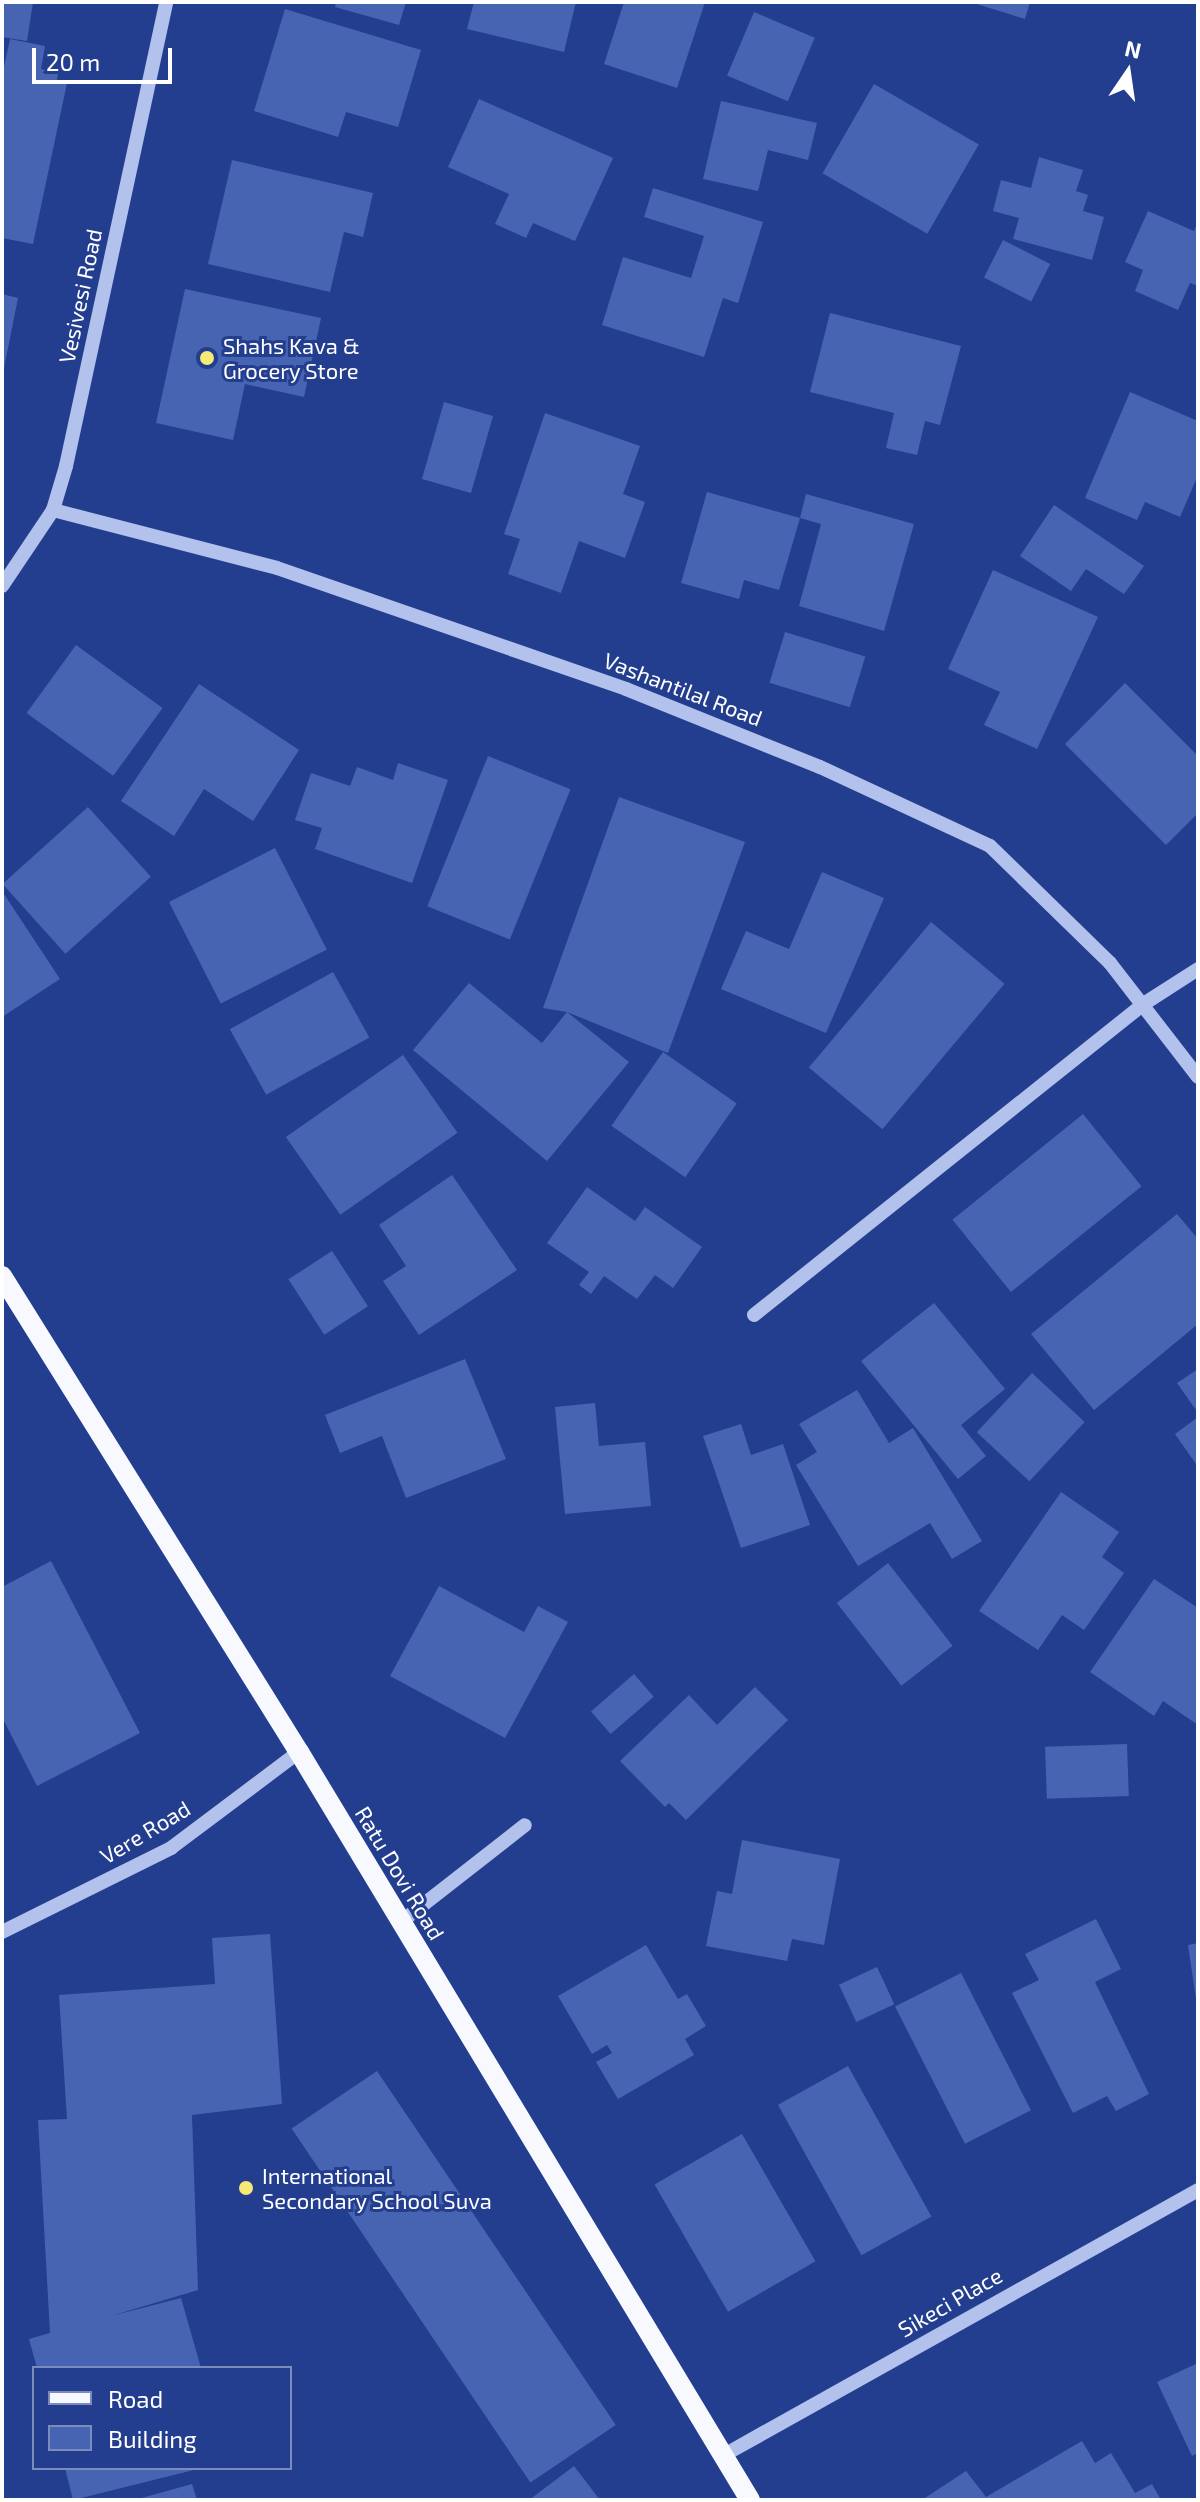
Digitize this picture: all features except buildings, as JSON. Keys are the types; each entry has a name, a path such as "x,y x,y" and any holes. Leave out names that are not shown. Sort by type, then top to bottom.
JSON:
{"main road":[{"name":"Ratu Dovi Road","path":"2,1276 299,1752 750,2500"}],"street":[{"name":"Vesivesi Road","path":"2,586 53,510 166,2"},
{"name":"Vashantilal Road","path":"53,510 277,568 626,689 820,767 990,846 1110,963 1198,1077"},
{"path":"754,1315 1142,1005 1198,969"},
{"name":"Vere Road","path":"2,1932 171,1848 299,1752"},
{"path":"401,1922 525,1825"},
{"name":"Sikeci Place","path":"724,2455 1198,2190"}],"place":[{"name":"Shahs Kava & Grocery Store","path":"207,358"},
{"name":"International Secondary School Suva","path":"246,2188"}]}
